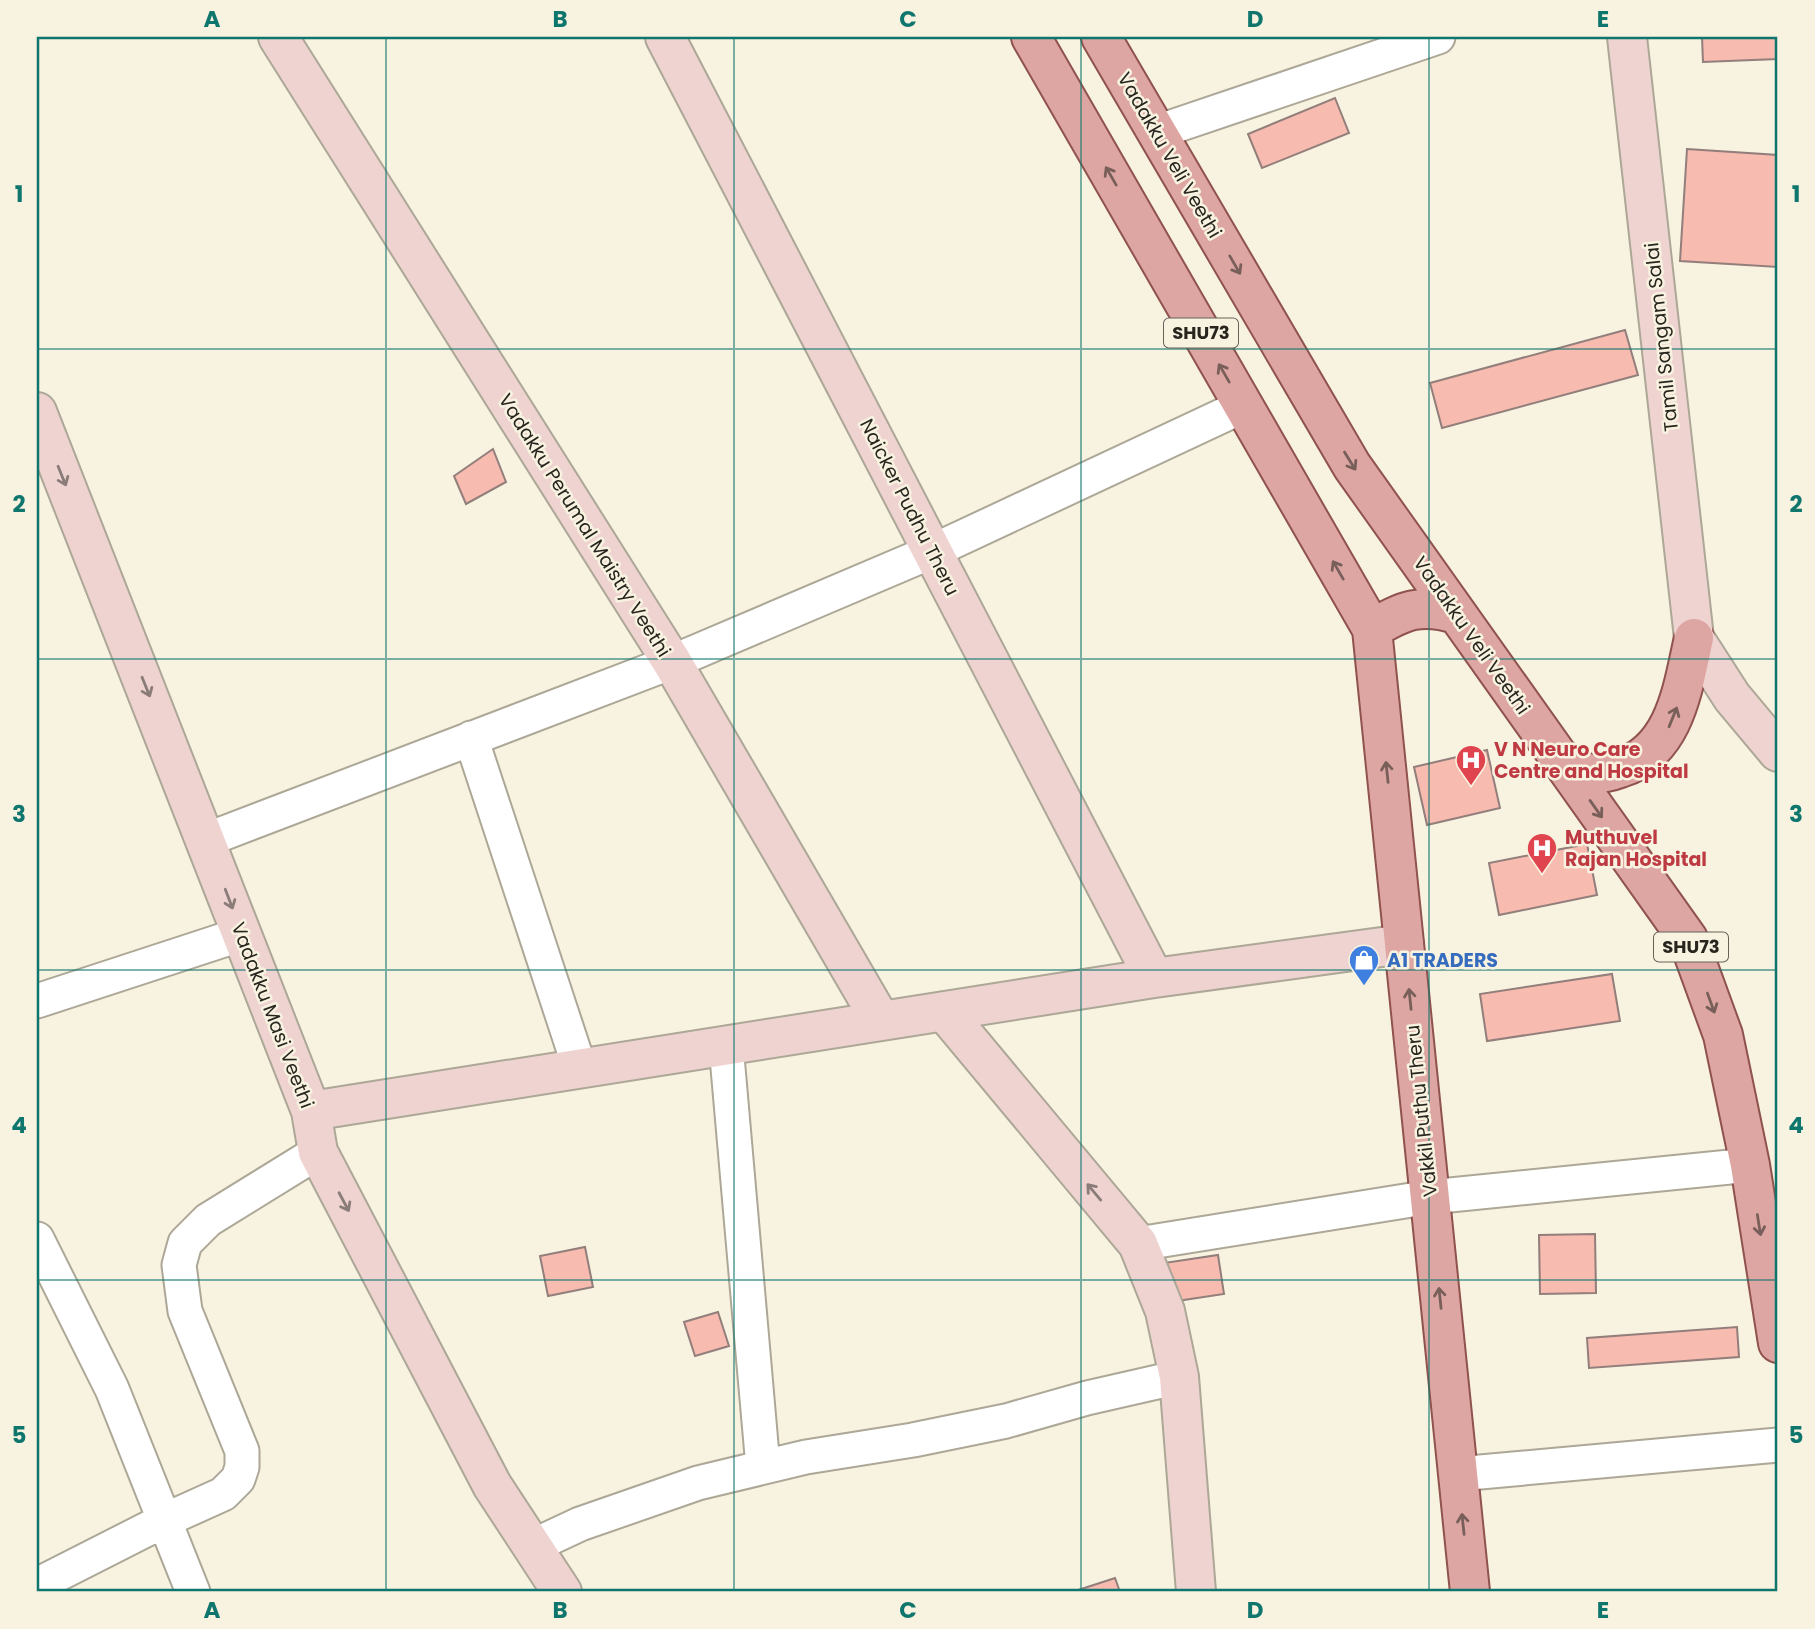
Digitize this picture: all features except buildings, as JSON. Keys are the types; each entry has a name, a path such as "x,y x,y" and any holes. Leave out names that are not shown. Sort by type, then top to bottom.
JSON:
{"main road":[{"name":"SHU73","path":"1031,37 1372,629"},
{"name":"Vadakku Veli Veethi","path":"1101,37 1352,466 1688,939 1723,1035 1750,1166 1778,1343"},
{"path":"1372,629 1393,616 1419,608 1434,608 1457,614"},
{"name":"Vakkil Puthu Theru","path":"1372,629 1470,1592"},
{"path":"1559,758 1588,773 1632,765 1656,747 1673,721 1694,638"}],"street":[{"name":"Vadakku Perumal Maistry Veethi","path":"278,37 672,662 881,1021"},
{"name":"Naicker Pudhu Theru","path":"665,37 1154,978"},
{"path":"1157,132 1438,37"},
{"name":"Tamil Sangam Salai","path":"1627,37 1694,638"},
{"path":"206,840 672,662 933,551 1243,406"},
{"name":"Vadakku Masi Veethi","path":"37,412 311,1111 318,1152 492,1485 562,1592"},
{"path":"1694,638 1732,696 1778,752"},
{"path":"471,738 580,1069"},
{"path":"37,1000 242,933"},
{"path":"311,1111 1154,978 1404,944"},
{"path":"944,1011 1138,1244 1165,1311 1179,1377 1196,1592"},
{"path":"726,1045 763,1467"},
{"path":"37,1585 163,1521 223,1494 237,1479 242,1467 242,1451 185,1311 179,1265 185,1243 208,1220 318,1152"},
{"path":"1138,1244 1430,1196 1750,1166"},
{"path":"37,1239 112,1389 192,1592"},
{"path":"533,1546 580,1524 698,1483 806,1457 913,1440 1006,1421 1087,1398 1179,1377"},
{"path":"1458,1474 1778,1445"}],"place":[{"name":"V N Neuro Care Centre and Hospital","path":"1471,787"},
{"name":"Muthuvel Rajan Hospital","path":"1542,875"},
{"name":"A1 TRADERS","path":"1364,987"}]}
